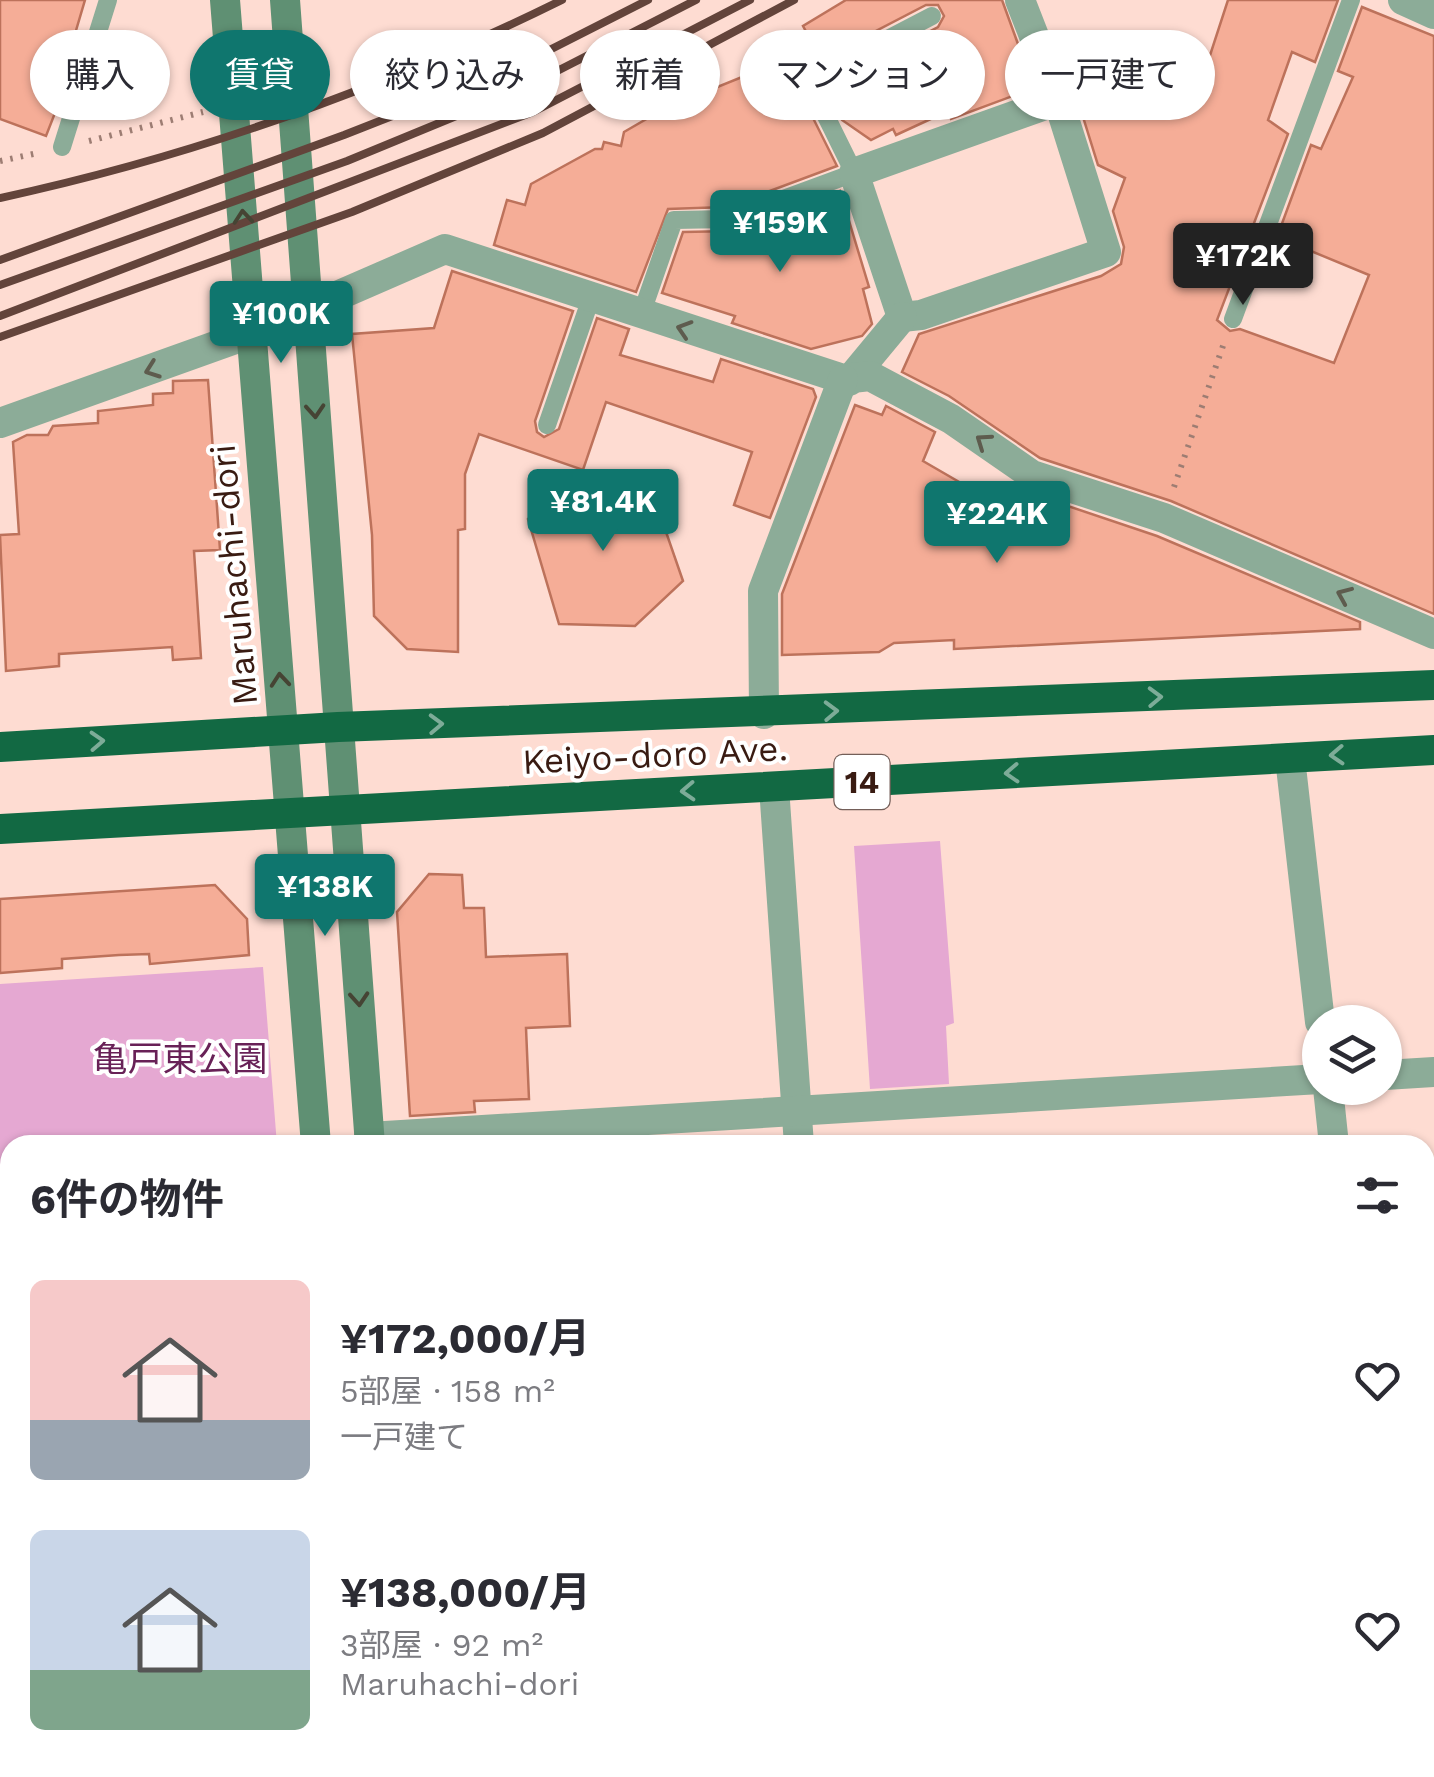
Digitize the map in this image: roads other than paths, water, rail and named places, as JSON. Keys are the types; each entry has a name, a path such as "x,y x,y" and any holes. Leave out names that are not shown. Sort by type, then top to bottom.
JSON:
{"highway":[{"name":"Keiyo-doro Ave.","path":"0,747 338,727 764,714 1434,685"},
{"name":"Keiyo-doro Ave.","path":"0,828 1434,750"}],"main road":[{"name":"Maruhachi-dori","path":"224,0 315,1135"},
{"path":"284,0 369,1135"}],"street":[{"path":"1020,0 1031,30"},
{"path":"1403,0 1434,14"},
{"path":"902,317 854,173 1005,119"},
{"path":"764,714 763,591 846,380 902,317 921,315 1106,252 1062,120"},
{"path":"0,423 252,333 445,249 846,380 870,376 918,399 1032,475 1164,518 1434,634"},
{"path":"1290,758 1318,1005"},
{"path":"774,786 798,1135"},
{"path":"1402,1075 1434,1072"},
{"path":"567,1135 797,1111 1302,1081"},
{"path":"1330,1105 1333,1135"}],"lane":[{"path":"62,147 108,0"},
{"path":"1233,320 1351,0"},
{"path":"905,30 932,16"},
{"path":"642,315 674,220 729,218 854,173 826,120"},
{"path":"547,424 591,298"}],"railway":[{"path":"0,198 145,162 287,116 426,62 562,0"},
{"path":"0,260 344,135 512,69 648,0"},
{"path":"0,285 347,161 522,89 696,0"},
{"path":"0,316 533,112 750,0"},
{"path":"0,337 352,212 543,133 794,0"}],"park label":[{"name":"亀戸東公園","path":"180,1059"}]}
